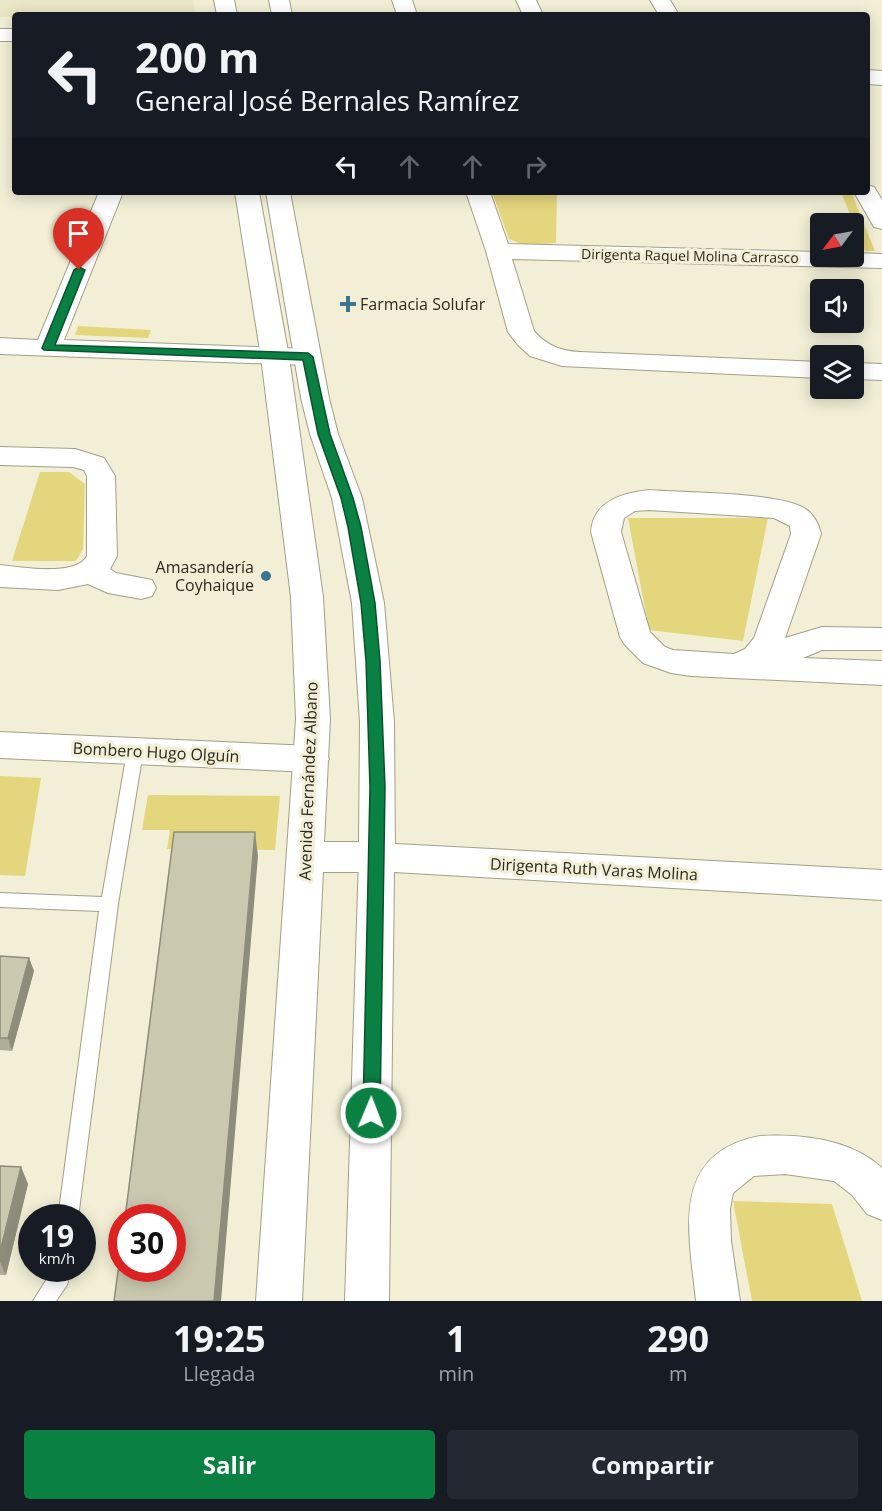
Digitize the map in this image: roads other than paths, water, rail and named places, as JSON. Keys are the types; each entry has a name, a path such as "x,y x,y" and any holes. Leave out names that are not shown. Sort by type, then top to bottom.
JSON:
{"street":[{"path":"48,348 110,195"},
{"name":"Avenida Fernández Albano","path":"248,195 275,357 309,616 313,719 279,1301"},
{"path":"279,195 324,434 347,498 368,603 377,722 377,857 367,1301"},
{"path":"479,195 521,332 528,343 539,352 558,359 810,370"},
{"path":"868,195 882,222"},
{"name":"Dirigenta Raquel Molina Carrasco","path":"498,251 882,261"},
{"path":"0,346 308,357"},
{"path":"864,371 882,372"},
{"path":"0,456 75,458 86,460 99,470 102,556 102,562 92,572 75,579 0,576"},
{"path":"736,667 763,651 771,635 806,534 803,522 788,511 774,508 649,500 628,502 611,513 606,532 633,628 641,644 654,655 671,661 736,667 882,673"},
{"path":"92,572 108,582 141,588"},
{"path":"784,599 797,621 825,638"},
{"path":"777,669 782,658 800,643 825,638 882,639"},
{"name":"Bombero Hugo Olguín","path":"0,745 312,759"},
{"name":"Dirigenta Ruth Varas Molina","path":"306,857 377,857 882,885"},
{"path":"718,1301 708,1215 710,1199 716,1184 726,1171 739,1162 754,1156 827,1159 859,1174 882,1200"}],"lane":[{"path":"70,1204 109,904 135,752"},
{"path":"0,900 109,904"},
{"path":"43,1301 57,1282"}],"place":[{"name":"Farmacia Solufar","path":"348,304"},
{"name":"Amasandería Coyhaique","path":"266,576"}]}
